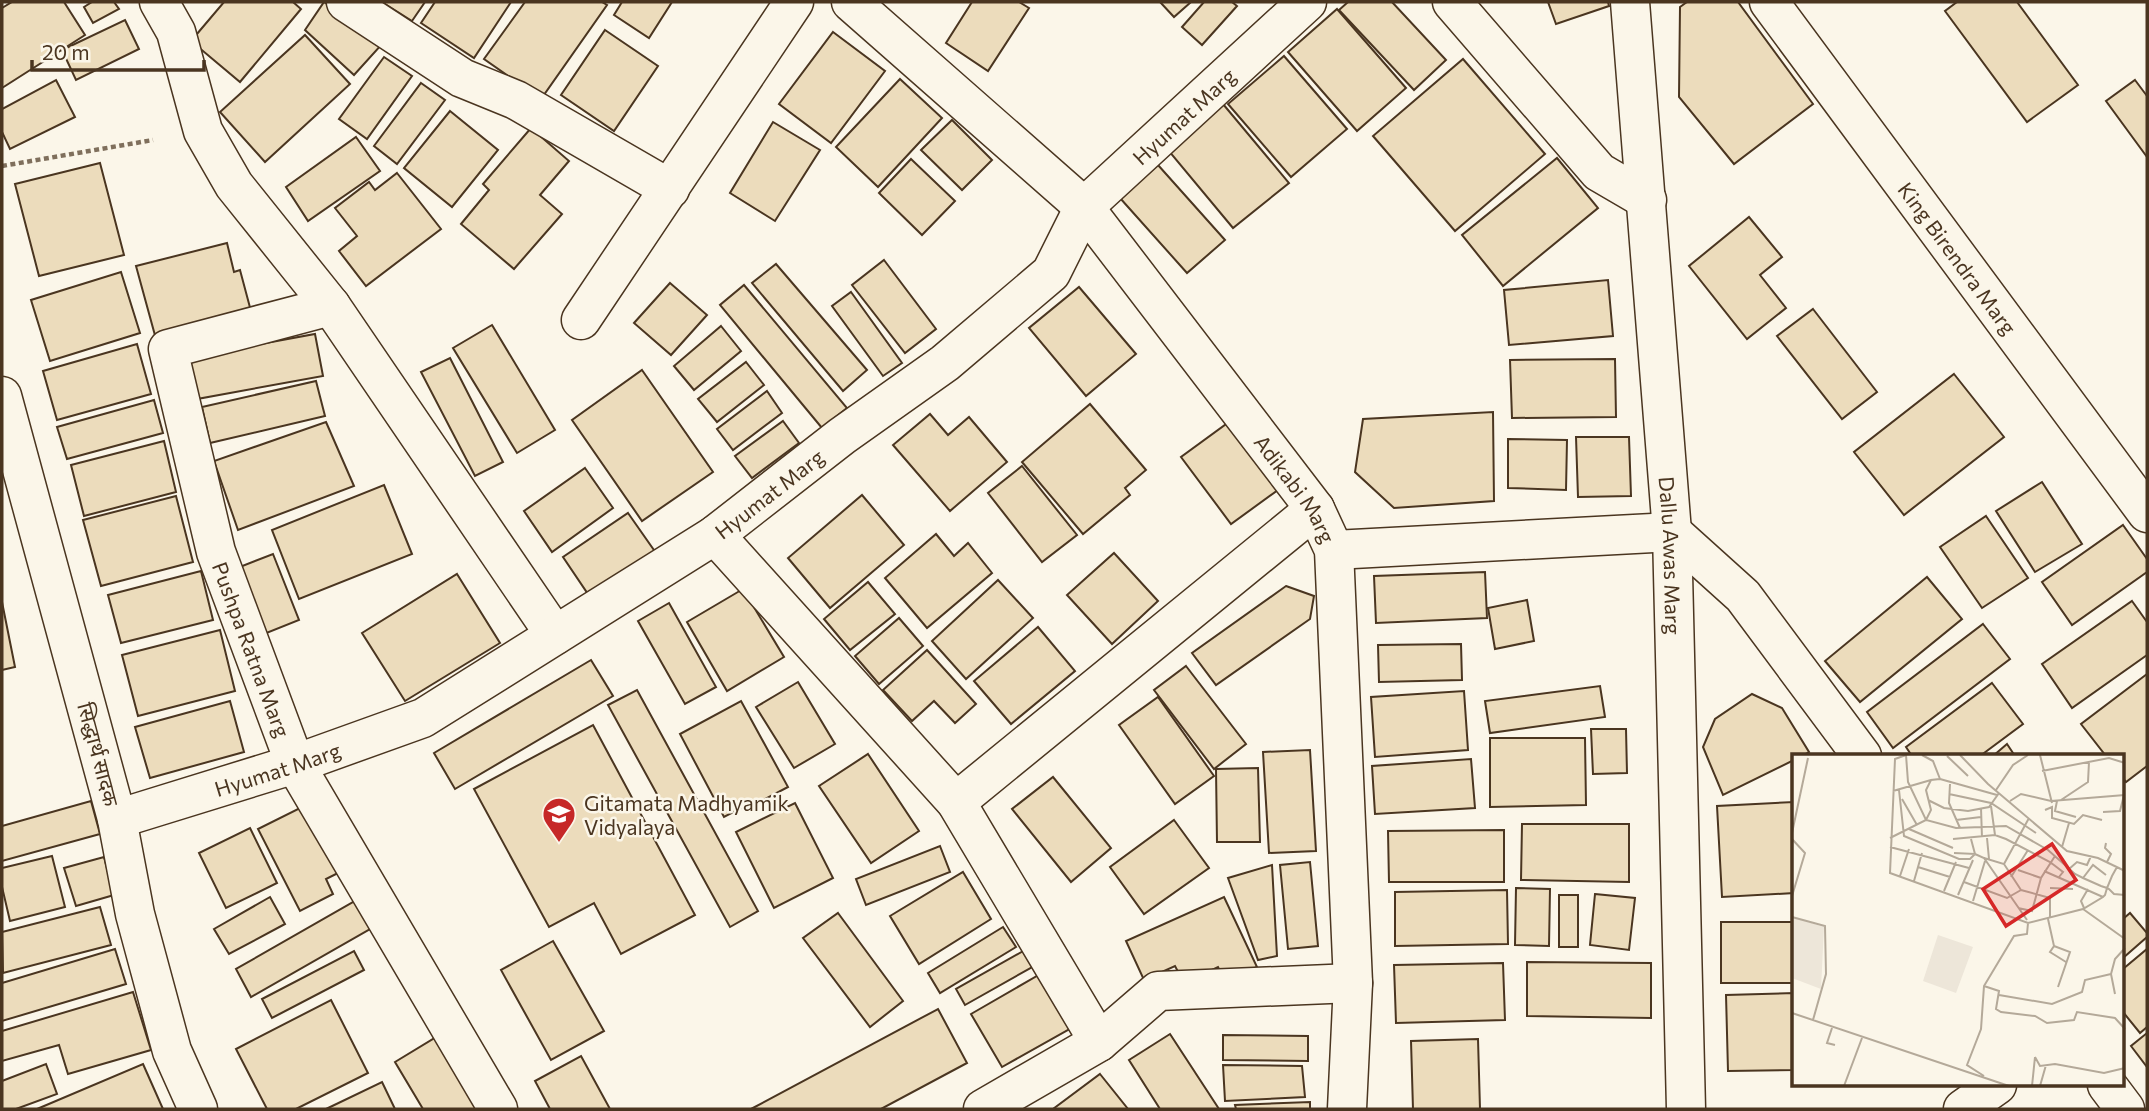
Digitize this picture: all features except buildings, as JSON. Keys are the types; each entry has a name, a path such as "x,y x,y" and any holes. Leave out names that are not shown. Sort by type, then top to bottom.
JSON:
{"street":[{"path":"159,2 176,33 202,131 234,185 331,306 555,635"},
{"path":"346,2 462,78 516,100 670,189"},
{"path":"582,320 794,2"},
{"name":"Adikabi Marg","path":"851,2 1084,207 1315,509 1334,550 1672,532"},
{"name":"Hyumat Marg","path":"117,819 295,764 423,718 715,535 842,436 945,363 1051,273 1084,207 1307,2"},
{"path":"1452,2 1599,172 1647,200"},
{"name":"Dallu Awas Marg","path":"1630,2 1672,532 1686,1109"},
{"name":"King Birendra Marg","path":"1769,2 2147,513"},
{"name":"Pushpa Ratna Marg","path":"331,306 168,349 216,552 295,764 498,1109"},
{"name":"सिद्धार्थ सादक","path":"2,396 117,819 135,915 172,1051 198,1109"},
{"path":"956,802 1315,509"},
{"path":"1672,532 1743,596 1861,754"},
{"path":"715,535 956,802 1100,1042"},
{"path":"1334,550 1353,983 1347,1109"},
{"path":"983,1109 1100,1042 1158,991 1353,983"},
{"path":"1962,1109 1996,1086"},
{"path":"2108,1086 2125,1109"}],"path":[{"path":"2,166 202,131"}],"place":[{"name":"Gitamata Madhyamik Vidyalaya","path":"559,844"}]}
